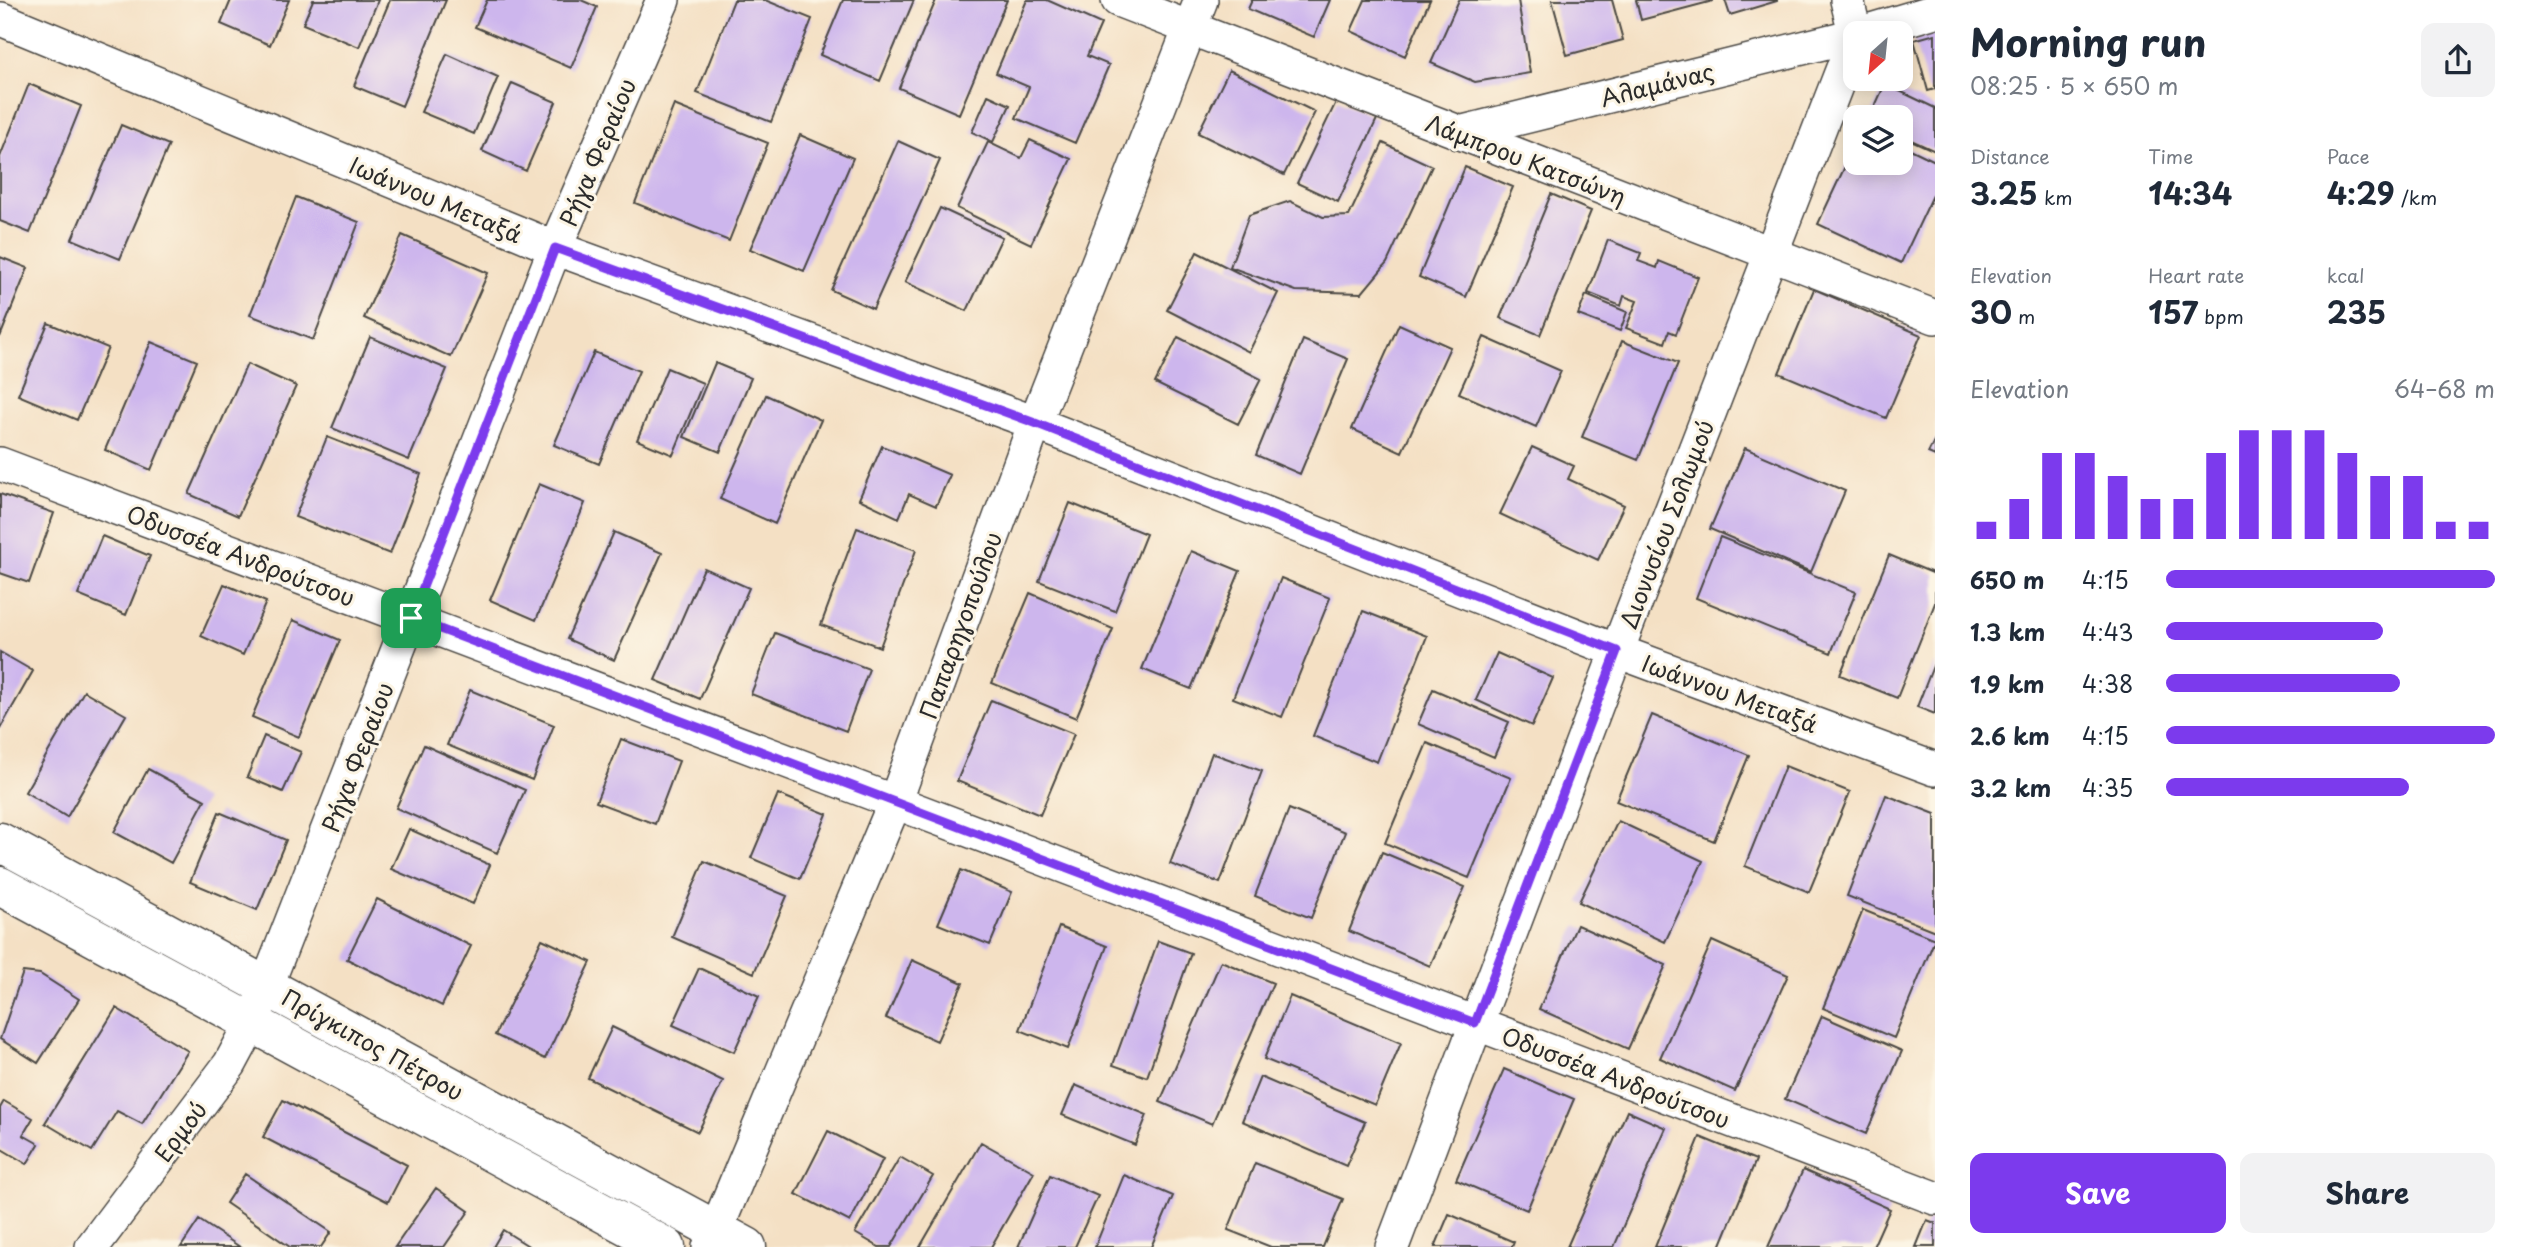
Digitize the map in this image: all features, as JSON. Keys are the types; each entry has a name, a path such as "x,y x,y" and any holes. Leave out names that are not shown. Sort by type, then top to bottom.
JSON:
{"main road":[{"name":"Πρίγκιπος Πέτρου","path":"0,842 260,1006 666,1247"},
{"name":"Πρίγκιπος Πέτρου","path":"0,886 260,1006 724,1242"}],"street":[{"name":"Ρήγα Φεραίου","path":"260,1006 555,248 663,0"},
{"name":"Λάμπρου Κατσώνη","path":"1118,0 1196,14 1459,133 1935,317"},
{"path":"1847,0 1852,21"},
{"path":"1901,21 1935,11"},
{"name":"Ιωάννου Μεταξά","path":"3,14 555,248 1035,423 1617,651 1935,769"},
{"name":"Παπαρηγοπούλου","path":"724,1242 895,802 1035,423 1196,14"},
{"name":"Αλαμάνας","path":"1459,133 1843,38"},
{"name":"Διονυσίου Σολωμού","path":"1392,1247 1617,651 1843,66"},
{"name":"Οδυσσέα Ανδρούτσου","path":"0,464 1475,1023 1934,1193"},
{"name":"Ερμού","path":"92,1247 230,1064 260,1006"}],"building":[{"path":"231,0 289,0 270,45 221,24"},
{"path":"313,0 378,0 359,47 303,24"},
{"path":"390,0 446,0 402,106 354,86"},
{"path":"487,0 581,0 597,7 571,68 475,27"},
{"path":"734,0 765,0 812,19 771,122 697,93"},
{"path":"843,0 914,0 880,81 820,55"},
{"path":"936,0 1007,0 959,114 899,88"},
{"path":"1027,0 1047,0 1101,24 1087,56 1109,65 1075,143 1016,118 1029,87 996,73"},
{"path":"1252,0 1330,0 1314,37 1248,9"},
{"path":"1365,0 1430,0 1405,56 1351,31"},
{"path":"1459,0 1518,0 1530,73 1475,82 1431,63"},
{"path":"1552,0 1612,0 1623,40 1567,55"},
{"path":"1636,0 1713,0 1713,1 1641,20"},
{"path":"1725,0 1777,0 1777,1 1730,15"},
{"path":"1935,34 1935,89 1928,91 1914,40"},
{"path":"447,54 498,77 474,134 421,112"},
{"path":"1229,70 1315,112 1284,175 1198,133"},
{"path":"512,83 556,102 526,171 482,151"},
{"path":"29,84 81,106 30,233 0,221 0,157"},
{"path":"1882,91 1900,91 1935,108 1935,151 1913,141 1913,105 1875,105"},
{"path":"988,95 1010,105 993,142 972,132"},
{"path":"1337,100 1377,119 1338,202 1297,183"},
{"path":"674,105 768,143 729,241 635,203"},
{"path":"121,125 169,145 120,259 72,239"},
{"path":"800,135 853,158 804,271 750,249"},
{"path":"1030,140 1071,159 1031,244 957,208 988,142 1021,158"},
{"path":"898,141 940,160 873,309 831,290"},
{"path":"1383,143 1432,166 1387,263 1362,293 1296,291 1230,267 1249,215 1290,201 1323,217 1349,216"},
{"path":"1913,150 1935,161 1935,191 1901,263 1818,224 1843,171 1843,175 1913,175"},
{"path":"1465,167 1513,187 1466,297 1419,277"},
{"path":"1551,194 1591,211 1540,335 1500,318"},
{"path":"296,197 359,222 313,340 250,315"},
{"path":"940,208 1002,237 967,311 905,282"},
{"path":"402,235 488,273 451,357 364,318"},
{"path":"1608,240 1641,253 1638,261 1657,268 1659,261 1698,277 1676,334 1669,331 1665,343 1626,328 1637,301 1624,296 1621,306 1588,293"},
{"path":"1197,252 1278,293 1249,352 1167,310"},
{"path":"0,257 28,268 0,337"},
{"path":"1814,289 1921,335 1886,418 1779,373"},
{"path":"1586,295 1627,312 1620,331 1578,315"},
{"path":"48,323 108,348 77,420 18,395"},
{"path":"1399,324 1450,347 1402,452 1352,429"},
{"path":"370,337 447,369 409,460 332,428"},
{"path":"1178,337 1261,379 1238,424 1155,383"},
{"path":"1484,337 1561,371 1536,427 1459,393"},
{"path":"1303,340 1348,359 1300,474 1256,455"},
{"path":"1622,341 1678,363 1638,460 1582,437"},
{"path":"151,342 197,361 151,470 105,450"},
{"path":"594,352 639,371 599,464 554,445"},
{"path":"715,363 751,378 720,452 684,437"},
{"path":"247,364 296,386 238,516 189,494"},
{"path":"667,368 703,383 673,455 637,440"},
{"path":"766,395 821,420 775,524 720,499"},
{"path":"327,437 421,474 390,554 295,517"},
{"path":"1935,439 1935,456 1928,453"},
{"path":"882,446 950,475 936,506 909,494 899,518 859,499"},
{"path":"1532,447 1574,466 1568,479 1624,505 1598,560 1500,514"},
{"path":"1745,448 1845,491 1811,572 1710,529"},
{"path":"539,484 585,503 536,620 490,600"},
{"path":"0,494 54,513 29,583 0,573"},
{"path":"1070,503 1146,534 1115,611 1039,581"},
{"path":"857,528 916,550 880,647 821,625"},
{"path":"614,532 662,553 614,660 567,639"},
{"path":"102,536 150,556 126,615 78,595"},
{"path":"1720,537 1856,592 1831,653 1696,598"},
{"path":"1191,551 1240,571 1191,689 1142,669"},
{"path":"1889,555 1935,574 1935,603 1897,698 1840,675"},
{"path":"704,568 749,588 700,699 655,680"},
{"path":"1281,578 1330,598 1282,717 1233,698"},
{"path":"224,584 266,602 243,655 201,636"},
{"path":"1030,593 1113,629 1076,718 992,683"},
{"path":"1363,611 1427,636 1377,762 1313,736"},
{"path":"293,620 340,640 299,737 252,717"},
{"path":"775,633 869,669 846,731 751,694"},
{"path":"0,652 33,671 0,729"},
{"path":"1497,653 1553,678 1532,726 1476,700"},
{"path":"1935,661 1935,714 1917,707"},
{"path":"1433,689 1509,722 1494,757 1418,724"},
{"path":"470,690 554,725 532,780 447,745"},
{"path":"84,691 126,715 67,817 25,792"},
{"path":"991,700 1074,734 1040,815 957,781"},
{"path":"1652,715 1749,755 1714,841 1616,801"},
{"path":"264,736 301,752 283,792 247,777"},
{"path":"621,739 679,761 655,824 596,802"},
{"path":"1427,743 1511,778 1469,878 1385,843"},
{"path":"424,745 525,790 497,853 396,808"},
{"path":"1212,753 1262,771 1220,883 1170,864"},
{"path":"1785,766 1850,792 1809,892 1745,866"},
{"path":"148,769 205,800 171,863 114,832"},
{"path":"778,794 827,814 800,879 751,858"},
{"path":"1886,795 1935,814 1935,931 1847,896"},
{"path":"1289,809 1345,832 1311,918 1255,896"},
{"path":"219,812 286,840 257,910 190,882"},
{"path":"1618,821 1703,861 1665,942 1579,902"},
{"path":"409,829 490,865 473,904 391,869"},
{"path":"1382,852 1465,887 1430,966 1349,931"},
{"path":"704,861 787,896 754,973 672,937"},
{"path":"961,870 1012,892 990,945 938,924"},
{"path":"377,899 471,946 442,1006 347,959"},
{"path":"1863,910 1935,939 1894,1038 1823,1008"},
{"path":"1577,925 1666,965 1628,1049 1539,1009"},
{"path":"1059,927 1107,946 1068,1049 1020,1030"},
{"path":"542,939 591,962 545,1059 495,1035"},
{"path":"1158,941 1191,953 1147,1077 1113,1065"},
{"path":"1712,941 1788,975 1735,1091 1660,1058"},
{"path":"912,960 963,983 937,1041 886,1018"},
{"path":"1221,961 1273,983 1212,1124 1160,1102"},
{"path":"699,968 759,996 734,1052 673,1025"},
{"path":"23,972 40,974 79,999 38,1063 0,1039"},
{"path":"1290,996 1401,1043 1375,1105 1264,1059"},
{"path":"116,1008 188,1051 142,1124 117,1111 92,1151 45,1123"},
{"path":"1822,1016 1902,1051 1866,1134 1785,1099"},
{"path":"612,1027 723,1081 698,1132 588,1078"},
{"path":"1504,1069 1574,1099 1527,1210 1456,1180"},
{"path":"1260,1077 1365,1122 1346,1166 1242,1121"},
{"path":"1075,1085 1147,1115 1135,1145 1062,1115"},
{"path":"283,1100 407,1165 388,1202 263,1137"},
{"path":"4,1101 33,1118 23,1135 39,1144 27,1164 0,1148 0,1108"},
{"path":"1627,1111 1666,1128 1614,1247 1567,1247"},
{"path":"828,1131 883,1159 850,1222 796,1194"},
{"path":"1700,1137 1756,1160 1720,1247 1655,1247"},
{"path":"981,1142 1034,1172 991,1247 920,1247"},
{"path":"900,1157 933,1176 891,1247 879,1247 855,1233"},
{"path":"1255,1163 1343,1199 1323,1247 1271,1247 1228,1230"},
{"path":"1803,1170 1890,1209 1873,1247 1768,1247"},
{"path":"245,1174 331,1232 321,1247 290,1247 226,1203"},
{"path":"1050,1175 1098,1196 1075,1247 1018,1247"},
{"path":"1124,1175 1173,1196 1151,1247 1095,1247"},
{"path":"436,1188 469,1211 444,1247 395,1247"},
{"path":"1449,1214 1514,1242 1512,1247 1435,1247"},
{"path":"199,1220 240,1247 181,1247"},
{"path":"1927,1220 1935,1223 1935,1247 1916,1247"},
{"path":"503,1230 530,1247 493,1247"}],"route":[{"path":"555,248 1035,423 1617,651 1475,1023 411,618 555,248"}]}
